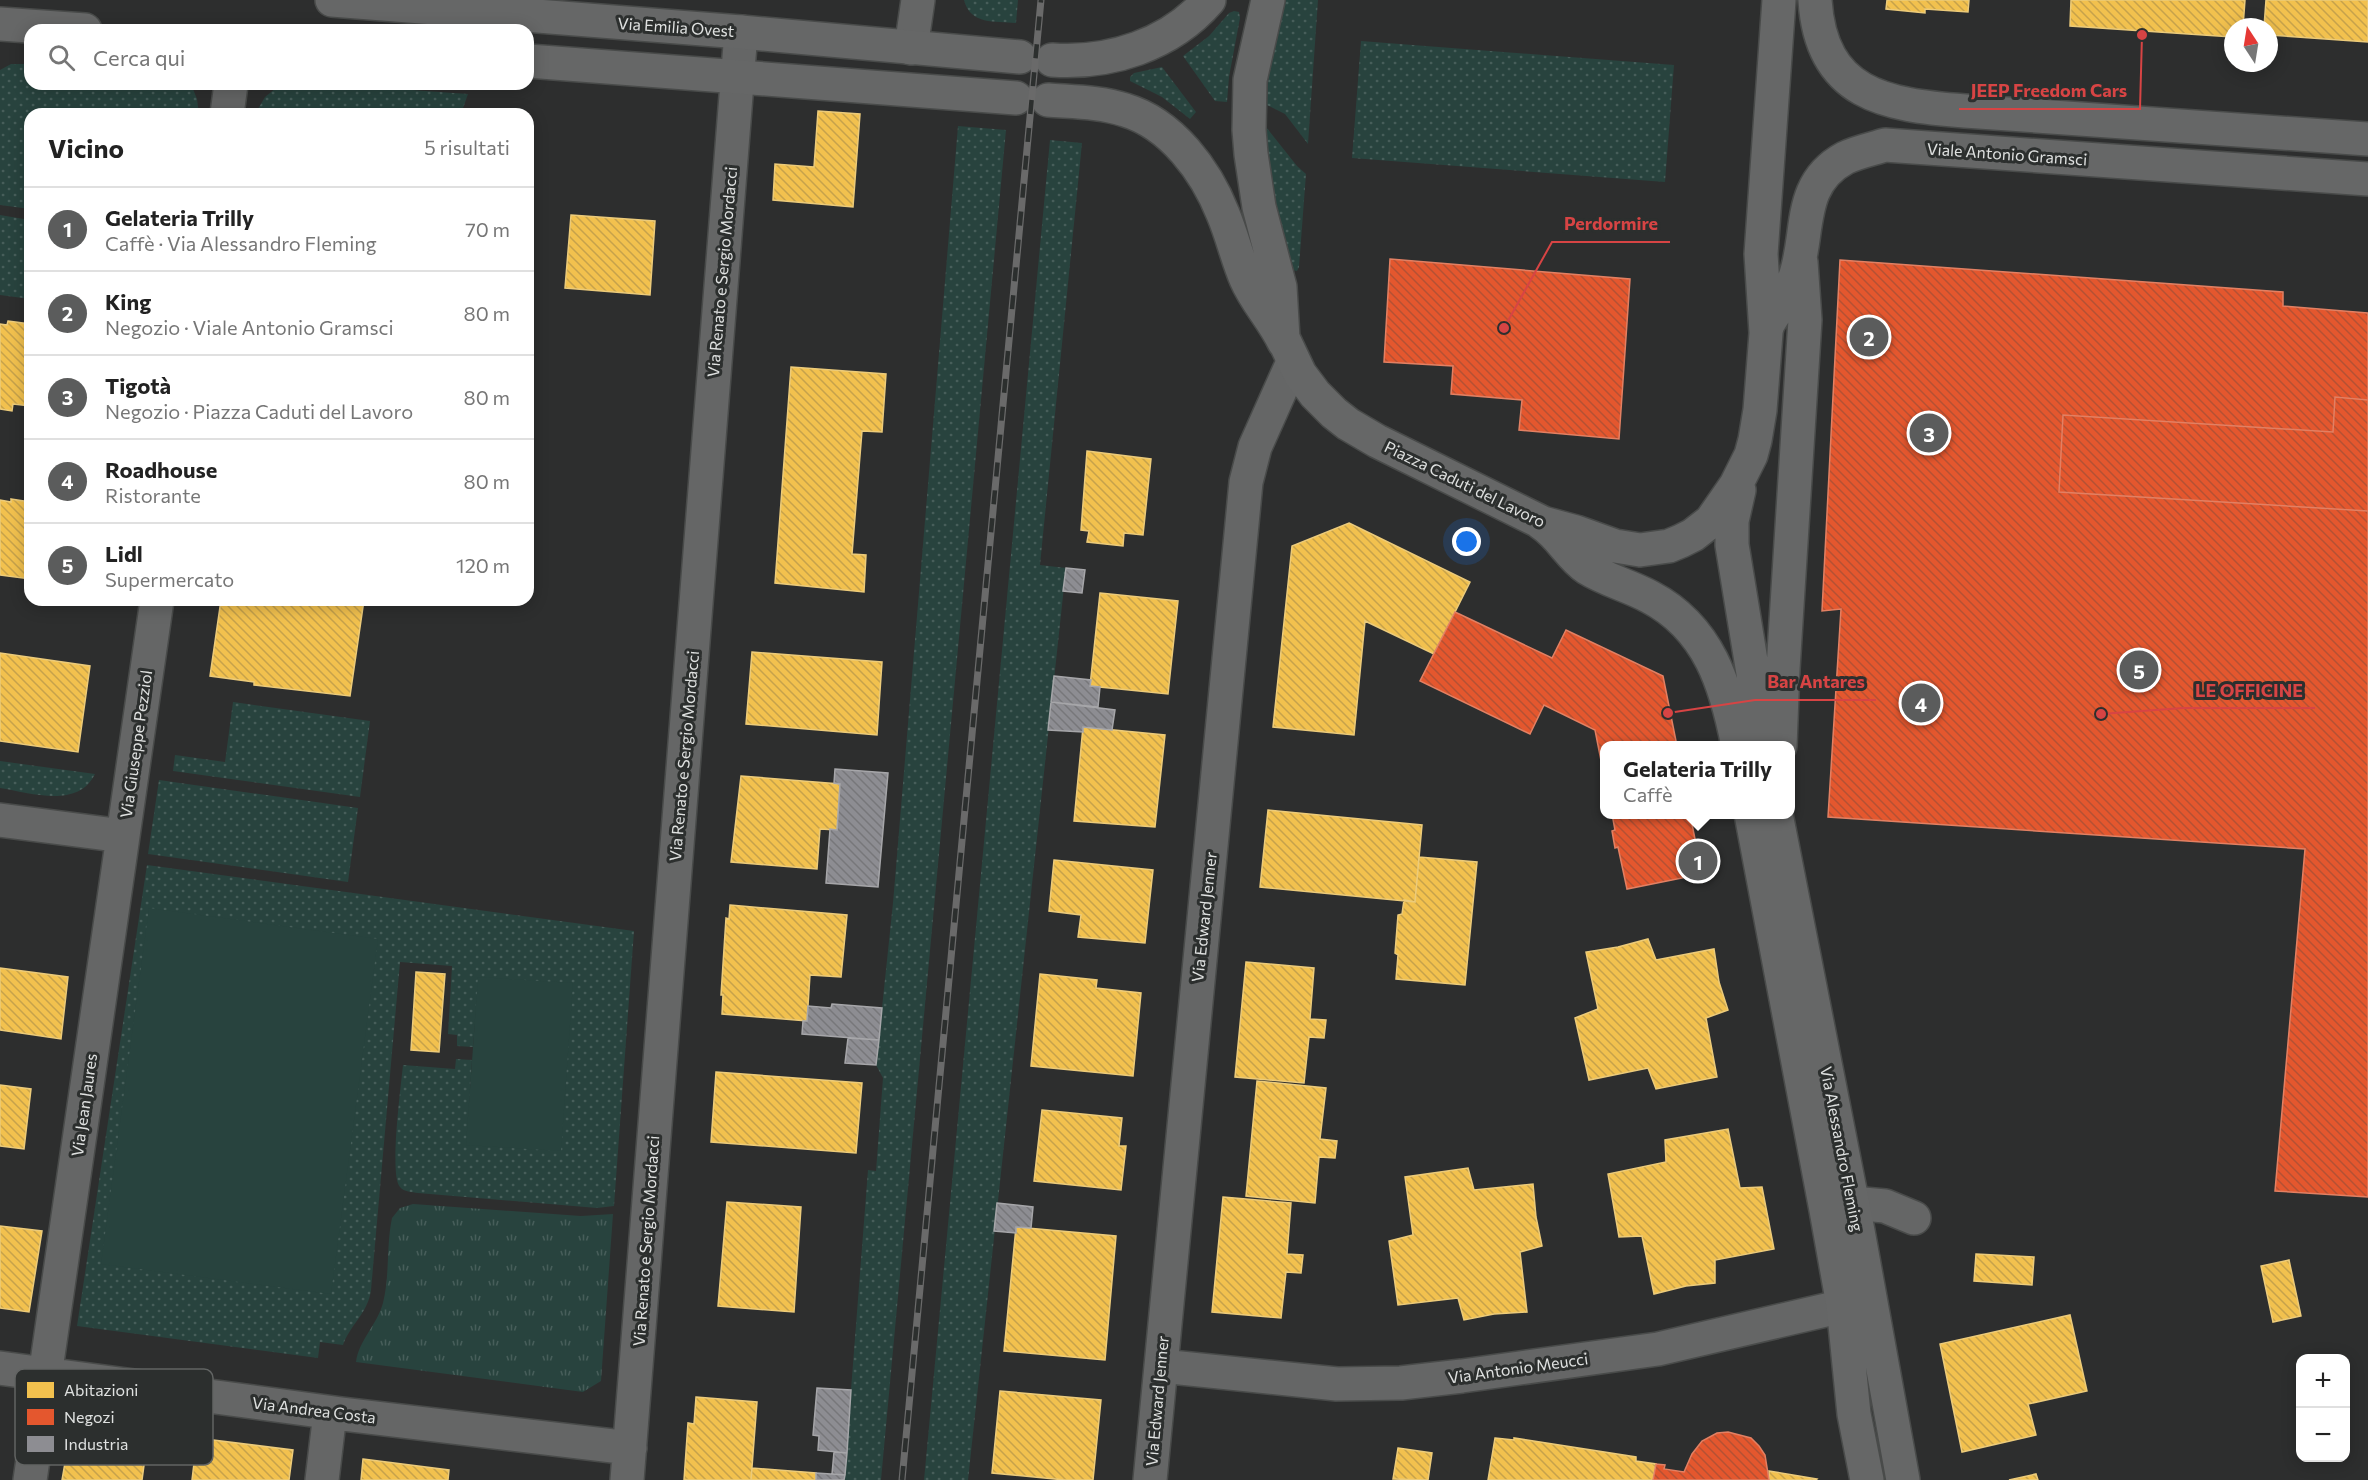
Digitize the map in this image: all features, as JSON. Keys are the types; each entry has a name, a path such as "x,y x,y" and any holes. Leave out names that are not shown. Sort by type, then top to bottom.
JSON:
{"main road":[{"name":"Via Emilia Ovest","path":"332,0 524,8 741,32 1020,57"},
{"path":"1052,60 1084,61 1114,56 1141,47 1178,28 1209,0"},
{"name":"Piazza Caduti del Lavoro","path":"1268,0 1250,80 1249,130 1259,207 1280,287 1282,328 1290,356 1314,394 1355,428 1532,518 1615,546 1640,550 1669,546 1693,535 1711,521 1737,485 1751,455 1760,410 1766,333 1761,254 1779,0"},
{"path":"1815,0 1821,39 1833,64 1853,84 1902,103 1957,111 2368,139"},
{"path":"0,24 24,26"},
{"path":"534,61 1016,98"},
{"path":"1048,100 1103,105 1127,110 1157,125 1178,143 1195,164 1214,195 1246,279 1290,356"},
{"name":"Viale Antonio Gramsci","path":"1766,333 1768,324 1794,282 1801,255 1807,205 1817,183 1845,158 1884,145 2368,179"},
{"path":"1780,741 1805,320 1801,255"},
{"path":"1751,455 1735,502 1731,532 1739,597 1764,741"},
{"path":"1532,518 1563,542 1582,564 1663,604 1700,639 1719,672 1737,741"},
{"name":"Via Alessandro Fleming","path":"1771,819 1852,1203 1856,1303 1854,1414 1867,1480"},
{"name":"Via Alessandro Fleming","path":"1771,819 1856,1303 1903,1480"},
{"path":"1854,1414 1875,1437 1884,1480"}],"street":[{"path":"911,48 918,0"},
{"name":"Via Renato e Sergio Mordacci","path":"627,1480 741,32"},
{"path":"228,108 230,90"},
{"name":"Via Edward Jenner","path":"1150,1480 1246,482 1255,447 1290,356"},
{"name":"Via Giuseppe Pezziol","path":"0,819 123,836 156,606"},
{"name":"Via Jean Jaures","path":"46,1369 123,836"},
{"path":"1852,1203 1885,1206 1914,1218"},
{"name":"Via Antonio Meucci","path":"1161,1366 1337,1384 1401,1383 1658,1349 1856,1303"},
{"name":"Via Andrea Costa","path":"0,1368 15,1370"},
{"name":"Via Andrea Costa","path":"213,1397 630,1448"},
{"path":"322,1480 330,1413"},
{"name":"Via Jean Jaures","path":"30,1480 32,1465"}],"green space":[{"path":"964,0 1018,0 1016,23 978,18 967,8"},
{"path":"1285,0 1318,0 1308,144 1285,114 1267,105 1269,66"},
{"path":"1239,12 1240,18 1229,77 1227,102 1215,101 1183,56 1209,36 1229,13"},
{"path":"1361,41 1674,65 1665,182 1352,158"},
{"path":"11,64 24,64 24,90 193,90 198,108 24,108 24,208 0,205 0,70"},
{"path":"1162,67 1196,112 1190,119 1162,97 1130,81 1134,73"},
{"path":"274,90 412,90 468,94 463,108 259,108 265,97"},
{"path":"958,126 1006,130 881,1480 844,1480 868,1170 876,1171 883,1078 876,1065 893,903"},
{"path":"1266,127 1306,174 1297,271 1292,270 1280,235 1267,152"},
{"path":"1050,140 1082,143 1040,565 1066,568 968,1480 924,1480"},
{"path":"0,215 24,219 24,298 0,295"},
{"path":"233,702 370,721 360,797 173,771 175,755 225,762"},
{"path":"0,761 95,774 87,785 77,792 66,795 39,795 0,788"},
{"path":"159,780 358,808 348,882 148,854"},
{"path":"147,865 634,931 614,1206 597,1208 418,1193 406,1191 400,1187 397,1179 396,1149 403,1065 455,1069 456,1059 472,1060 467,1145 479,977 473,1047 457,1046 457,1035 448,1034 452,966 400,962 371,1290 363,1312 343,1345 320,1342 318,1358 77,1326"},
{"path":"149,908 378,939 331,1294 101,1264"},
{"path":"478,977 573,983 561,1151 466,1145"},
{"path":"413,1204 581,1216 613,1214 601,1381 583,1392 356,1362 383,1303 392,1218 400,1208"}],"building: Abitazioni":[{"path":"1887,0 1969,0 1968,12 1925,9 1925,13 1886,9"},
{"path":"2071,0 2245,0 2244,18 2224,18 2224,36 2070,26"},
{"path":"2266,0 2368,0 2368,42 2278,36 2278,18 2265,18"},
{"path":"818,111 860,114 853,207 773,200 775,164 814,167"},
{"path":"571,215 655,221 650,295 565,288"},
{"path":"8,321 24,323 24,405 13,404 12,411 0,409 0,324 7,325"},
{"path":"791,367 886,374 882,432 862,431 852,554 866,555 864,592 775,583"},
{"path":"1087,451 1151,459 1143,535 1124,533 1123,546 1087,542 1089,531 1081,530"},
{"path":"11,499 24,501 24,578 0,575 0,500 11,502"},
{"path":"1349,523 1470,582 1434,654 1365,621 1354,735 1273,727 1292,546"},
{"path":"1100,593 1178,601 1168,694 1090,686"},
{"path":"220,606 363,606 350,696 254,685 254,682 210,676"},
{"path":"752,652 882,662 877,735 746,724"},
{"path":"0,653 90,666 78,752 0,741"},
{"path":"1083,727 1165,735 1155,827 1074,821"},
{"path":"741,776 840,784 837,830 820,829 817,869 731,862"},
{"path":"1268,810 1422,825 1415,902 1260,887"},
{"path":"1419,857 1477,862 1465,985 1396,979 1398,955 1395,953 1398,915 1402,914 1404,900 1415,902"},
{"path":"1054,860 1153,870 1145,943 1078,937 1081,915 1049,911"},
{"path":"730,905 847,915 841,977 810,975 807,1021 722,1014 726,918 729,919"},
{"path":"1648,939 1656,960 1714,949 1719,982 1728,1010 1706,1018 1717,1077 1656,1089 1648,1068 1589,1080 1575,1018 1598,1009 1586,952"},
{"path":"1246,962 1314,968 1310,1019 1326,1020 1324,1038 1309,1037 1304,1083 1235,1077"},
{"path":"0,968 68,977 61,1039 0,1030"},
{"path":"416,972 445,974 439,1052 411,1050"},
{"path":"1040,974 1097,980 1096,988 1141,993 1133,1076 1031,1066"},
{"path":"716,1072 862,1083 856,1153 711,1142"},
{"path":"1257,1081 1326,1088 1320,1139 1337,1141 1335,1158 1319,1157 1315,1203 1246,1196"},
{"path":"0,1085 31,1089 24,1149 0,1146"},
{"path":"1042,1110 1122,1118 1119,1146 1126,1146 1121,1190 1034,1181"},
{"path":"1728,1129 1740,1188 1762,1187 1774,1249 1715,1260 1715,1283 1686,1286 1654,1294 1642,1236 1619,1237 1608,1174 1666,1162 1665,1140"},
{"path":"1468,1168 1474,1190 1533,1184 1542,1246 1520,1252 1527,1312 1494,1314 1464,1320 1458,1298 1398,1305 1389,1241 1413,1235 1405,1177"},
{"path":"1223,1197 1291,1203 1287,1254 1303,1255 1301,1273 1286,1272 1281,1318 1212,1312"},
{"path":"727,1202 801,1207 794,1312 718,1306"},
{"path":"0,1226 42,1231 29,1312 0,1308"},
{"path":"1016,1227 1116,1236 1105,1360 1004,1351"},
{"path":"1976,1254 2034,1257 2032,1285 1974,1281"},
{"path":"2289,1260 2301,1316 2273,1322 2261,1266"},
{"path":"2070,1315 2087,1391 2028,1404 2036,1435 1962,1452 1940,1344"},
{"path":"1000,1391 1101,1400 1093,1480 1065,1480 992,1473"},
{"path":"696,1397 757,1402 751,1480 684,1480 688,1423 694,1424"},
{"path":"1495,1438 1514,1440 1514,1438 1636,1457 1636,1461 1656,1464 1653,1480 1488,1480"},
{"path":"213,1440 293,1450 289,1480 192,1480 194,1465 213,1465"},
{"path":"1398,1448 1432,1453 1428,1480 1393,1479"},
{"path":"363,1459 449,1470 448,1480 361,1480"},
{"path":"65,1465 144,1465 142,1480 62,1480"},
{"path":"752,1468 816,1473 816,1480 751,1480"},
{"path":"1769,1471 1817,1479 1769,1480"},
{"path":"2036,1474 2038,1480 2009,1480"}],"building: Negozi":[{"path":"1390,259 1630,279 1619,439 1519,430 1522,400 1451,394 1453,366 1384,362"},
{"path":"1840,260 2283,292 2283,306 2368,313 2368,400 2335,397 2333,432 2063,415 2059,492 2368,511 2368,1197 2275,1191 2305,849 1828,817 1841,609 1822,611"},
{"path":"1840,260 2283,292 2283,306 2368,313 2368,1197 2275,1191 2305,849 1828,817 1841,609 1822,611"},
{"path":"1455,612 1552,658 1566,630 1663,676 1676,741 1600,741 1600,756 1595,730 1544,705 1530,734 1420,681"},
{"path":"1613,819 1691,819 1702,874 1627,889 1618,847 1615,848 1612,831 1615,830"},
{"path":"1728,1432 1751,1438 1759,1446 1765,1455 1769,1480 1653,1480 1656,1464 1665,1465 1664,1469 1684,1472 1692,1454 1702,1441 1717,1433"}],"building: Industria":[{"path":"1066,568 1085,570 1082,593 1063,591"},
{"path":"1054,676 1091,680 1090,686 1100,687 1098,707 1051,702"},
{"path":"1051,702 1115,710 1112,730 1083,727 1083,732 1048,730"},
{"path":"835,769 888,773 878,887 826,883 830,829 837,830 840,784 834,783"},
{"path":"832,1004 882,1008 879,1040 802,1034 803,1021 807,1021 808,1006 831,1008"},
{"path":"848,1038 879,1040 876,1065 845,1063"},
{"path":"997,1203 1033,1207 1031,1228 1016,1227 1016,1233 994,1231"},
{"path":"817,1388 851,1390 847,1453 818,1450 819,1436 813,1435"},
{"path":"834,1452 847,1453 845,1475 832,1474"},
{"path":"816,1473 845,1475 844,1480 816,1480"}],"railway":[{"path":"902,1480 1041,0"}],"place":[{"name":"JEEP Freedom Cars","path":"2142,35"},
{"name":"Perdormire","path":"1504,328"},
{"name":"King","path":"1869,337"},
{"name":"Tigotà","path":"1929,433"},
{"name":"Lidl","path":"2139,670"},
{"name":"Roadhouse","path":"1921,703"},
{"name":"Bar Antares","path":"1668,713"},
{"name":"LE OFFICINE","path":"2101,714"},
{"name":"Gelateria Trilly","path":"1698,861"}]}
